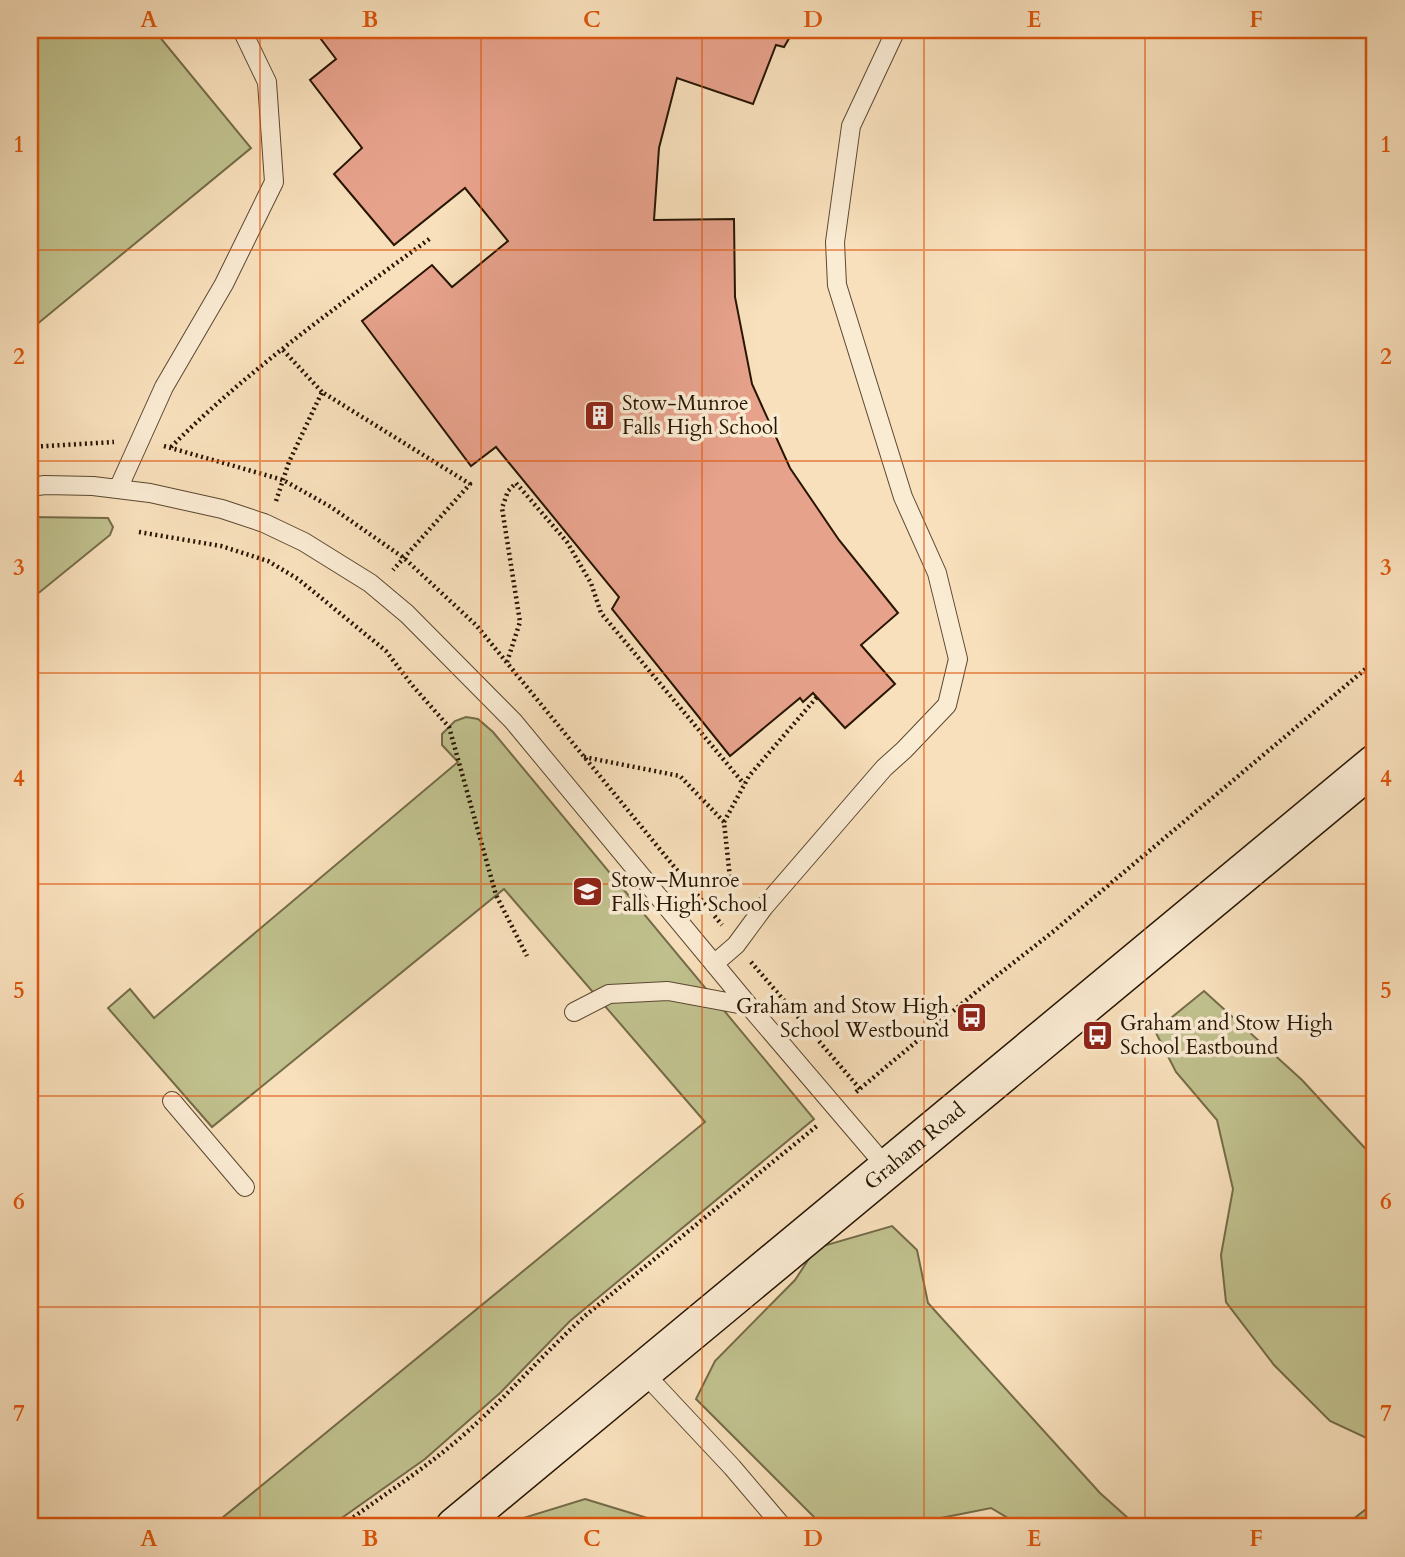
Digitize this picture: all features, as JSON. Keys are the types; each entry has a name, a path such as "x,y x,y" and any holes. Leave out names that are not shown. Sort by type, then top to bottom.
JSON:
{"main road":[{"name":"Graham Road","path":"455,1527 1375,764"}],"lane":[{"path":"118,489 164,387 224,284 274,182 267,82 242,30"},
{"path":"714,964 736,945 764,907 884,768 947,705 958,659 937,573 903,497 837,285 835,242 851,127 896,30"},
{"path":"30,487 81,486 118,489 150,493 222,509 269,525 315,549 376,589 407,614 513,721 888,1169"},
{"path":"574,1012 609,994 668,991 749,1006"},
{"path":"173,1101 245,1187"},
{"path":"643,1372 732,1467 783,1527"}],"path":[{"path":"171,447 200,418 327,314 432,237"},
{"path":"283,350 322,392 470,484 376,589"},
{"path":"258,558 289,462 322,392"},
{"path":"507,663 520,622 502,508 508,491 516,483 567,542 591,583 601,613 744,784"},
{"path":"139,532 221,546 268,561 298,579 386,651 449,727 496,895 527,956"},
{"path":"852,1096 976,992 1054,931 1375,661"},
{"path":"736,945 724,822 749,776 817,697"},
{"path":"584,757 680,776 724,822"},
{"path":"340,1527 440,1454 586,1315 821,1122"}],"green space":[{"path":"30,30 154,30 251,148 30,330"},
{"path":"30,517 108,518 113,527 110,535 30,600"},
{"path":"466,717 478,719 493,732 814,1119 570,1321 500,1393 425,1459 329,1527 211,1527 705,1122 504,889 212,1127 108,1008 130,989 154,1018 458,762 442,745 442,734 455,721"},
{"path":"1204,991 1302,1080 1375,1159 1375,1442 1330,1421 1274,1365 1226,1302 1221,1255 1233,1189 1217,1120 1176,1072 1155,1031"},
{"path":"892,1226 917,1250 928,1303 1100,1493 1138,1527 1023,1527 991,1508 941,1518 927,1527 824,1527 696,1399 715,1361 795,1280 816,1248"},
{"path":"585,1499 667,1524 664,1527 501,1527 504,1524"},
{"path":"1370,1506 1375,1506 1375,1527 1343,1527"}],"building":[{"name":"Stow-Munroe Falls High School","path":"314,30 794,30 784,47 776,45 753,104 677,78 659,148 654,220 734,219 735,297 752,384 790,468 839,540 898,613 861,645 895,684 845,728 813,693 803,702 800,698 730,756 612,609 619,597 496,447 471,466 362,321 432,265 452,287 508,241 465,188 394,245 334,174 362,148 310,80 336,59"}],"place":[{"name":"Stow-Munroe Falls High School","path":"599,415"},
{"name":"Stow–Munroe Falls High School","path":"588,892"},
{"name":"Graham and Stow High School Westbound","path":"972,1018"},
{"name":"Graham and Stow High School Eastbound","path":"1097,1035"}]}
